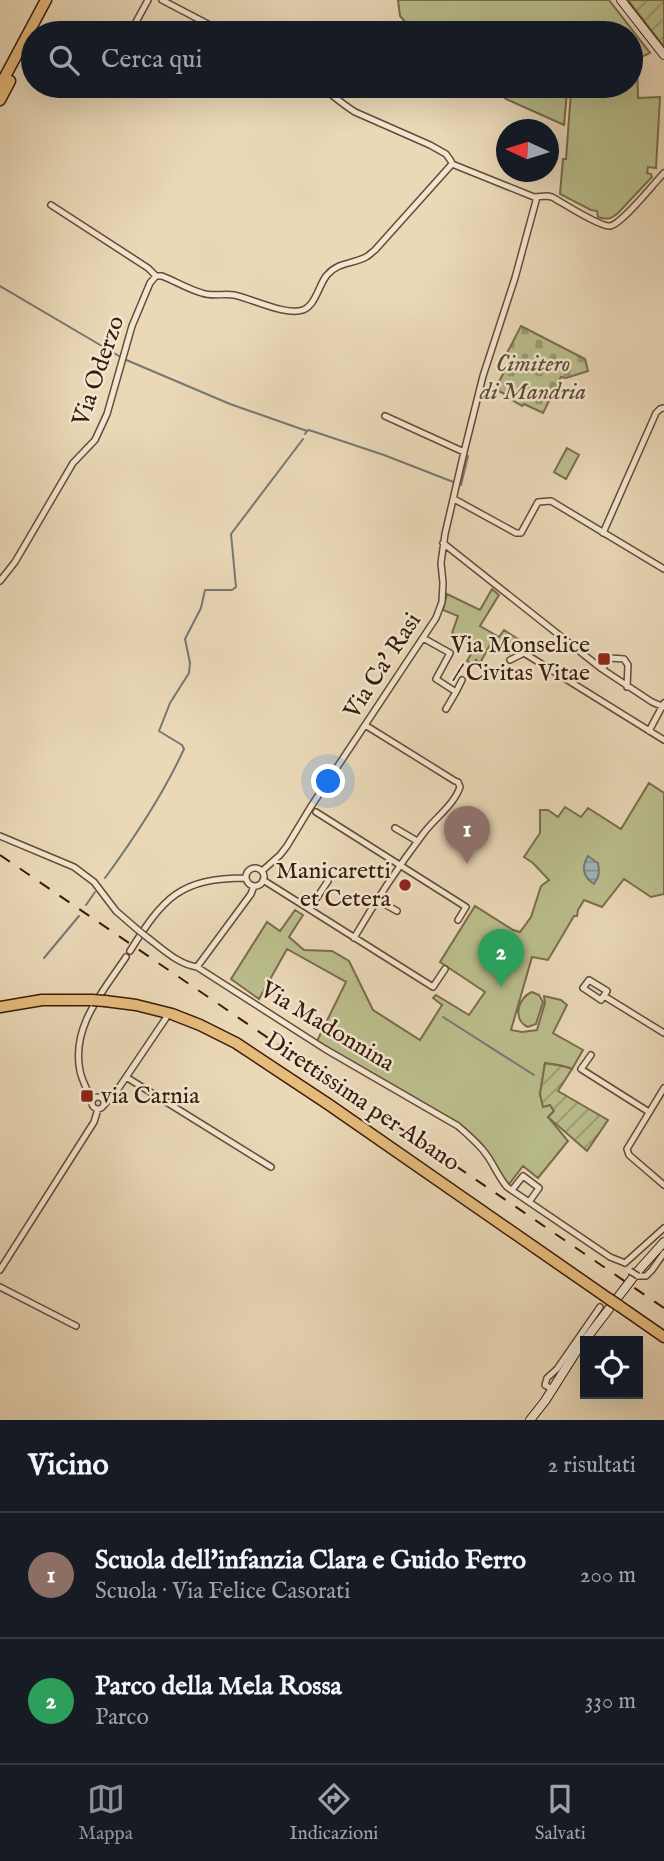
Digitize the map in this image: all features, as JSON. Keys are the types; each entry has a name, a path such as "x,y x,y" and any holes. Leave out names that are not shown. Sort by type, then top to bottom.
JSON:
{"highway":[{"path":"35,21 46,0"},
{"path":"42,21 53,0"},
{"path":"0,86 21,47"},
{"path":"0,100 21,60"},
{"name":"Direttissima per Abano","path":"0,1007 42,1000 105,1001 172,1014 214,1031 254,1053 664,1337"}],"street":[{"path":"137,21 148,0"},
{"path":"162,0 202,21"},
{"path":"621,0 637,21"},
{"path":"643,28 664,55"},
{"path":"339,98 355,112 446,154 452,164 537,197 552,197 609,226 625,216 664,173"},
{"path":"51,205 148,268 156,276 202,293 231,295 290,311 307,308 326,276 334,268 366,257 375,250 452,164"},
{"name":"Via Ca' Rasi","path":"100,1102 89,1094 80,1070 78,1047 89,1015 128,954 160,909 179,891 201,882 246,878 247,872 257,868 262,871 280,855 436,618 442,602 443,543 464,452 483,376 515,278 537,197"},
{"name":"Via Oderzo","path":"0,580 15,562 72,463 95,440 107,414 132,326 150,283 156,276"},
{"path":"603,533 656,413 664,408"},
{"path":"385,416 464,452"},
{"path":"454,499 516,533 521,533 538,502 551,501 664,569"},
{"path":"443,543 602,669 627,687 663,706 649,731"},
{"path":"423,638 450,653 436,679 456,692"},
{"path":"510,660 524,653 664,740"},
{"path":"602,669 610,658 624,659 628,665 627,687"},
{"path":"446,709 462,680"},
{"path":"354,937 417,841 459,791 458,782 365,725"},
{"path":"316,812 466,907 458,920"},
{"path":"395,828 417,841"},
{"name":"Via Madonnina","path":"0,836 74,867 94,882 116,911 180,962 197,967 325,1049 458,1126 487,1155 498,1176 512,1190 610,1257 625,1263"},
{"path":"254,886 263,880 262,871"},
{"path":"246,878 254,886"},
{"path":"263,880 433,987 445,969"},
{"path":"310,908 328,881"},
{"path":"197,967 251,894 254,886"},
{"path":"377,900 397,911"},
{"path":"589,980 607,991 604,996 601,1000 583,988 589,980"},
{"path":"604,996 664,1033"},
{"path":"0,1270 96,1118 100,1102 116,1092 166,1017"},
{"path":"590,1055 581,1069 649,1112"},
{"path":"125,1077 271,1167"},
{"path":"664,1088 629,1145 627,1153 664,1185"},
{"path":"512,1190 523,1176 539,1188 528,1202"},
{"path":"664,1228 625,1263 626,1267 638,1276 646,1276 664,1252"},
{"path":"638,1242 643,1247"},
{"path":"530,1420 584,1341 664,1242"},
{"path":"0,1287 76,1326"},
{"path":"552,1389 545,1385 547,1378 600,1307"}],"green space":[{"path":"398,0 609,0 625,21 404,21 400,16"},
{"path":"628,0 664,0 664,47"},
{"path":"643,44 650,53 643,56"},
{"path":"660,97 656,168 648,167 647,173 652,177 613,217 598,217 597,211 560,194 563,159 566,159 571,98"},
{"path":"505,98 566,98 564,125 559,123 559,119 551,119"},
{"name":"Cimitero di Mandria","path":"521,326 585,359 588,371 561,377 543,413 524,404 522,406 495,389 512,357 507,353"},
{"path":"567,448 579,455 566,479 554,472"},
{"path":"492,589 499,595 480,626 499,637 504,630 518,639 509,654 491,643 480,663 476,660 473,665 467,661 476,646 452,633 458,616 443,610 447,594 480,610"},
{"path":"649,783 664,793 664,894 651,897 624,879 602,907 584,900 577,916 574,916 548,960 532,957 511,1030 537,1030 545,1003 544,996 561,1000 567,1005 553,1033 583,1050 572,1069 545,1063 540,1094 543,1106 550,1105 554,1111 548,1117 568,1141 538,1178 523,1166 507,1187 487,1155 465,1132 316,1043 346,982 287,949 259,999 231,979 267,922 280,931 295,910 303,915 289,937 304,950 332,951 349,961 373,1010 420,1040 442,1005 433,998 436,995 469,1015 485,992 440,962 475,906 520,932 531,917 541,886 549,880 524,857 540,833 540,810 548,810 558,817 565,807 581,817 588,808 621,829"},
{"path":"532,992 539,995 543,1002 536,1024 528,1027 520,1019 519,1009 523,999"},
{"path":"545,1063 572,1069 558,1091 608,1120 587,1151 548,1117 554,1111 550,1105 543,1107 540,1094"}],"water":[{"path":"588,856 598,863 599,874 594,884 584,872"}],"waterway":[{"path":"0,286 124,359 230,404 307,431"},
{"path":"305,434 308,430 312,431 461,485 468,456"},
{"path":"105,878 148,815 184,749 159,731 170,703 189,673 190,663 185,639 201,608 205,590 232,590 236,587 231,534 303,439"},
{"path":"86,905 95,892"},
{"path":"44,958 79,916"},
{"path":"443,1017 534,1075"}],"railway":[{"path":"0,855 664,1308"}],"place":[{"name":"Via Monselice / Civitas Vitae","path":"604,659"},
{"name":"Scuola dell'infanzia Clara e Guido Ferro","path":"467,864"},
{"name":"Manicaretti et Cetera","path":"405,885"},
{"name":"Parco della Mela Rossa","path":"501,987"},
{"name":"via Carnia","path":"87,1096"}]}
